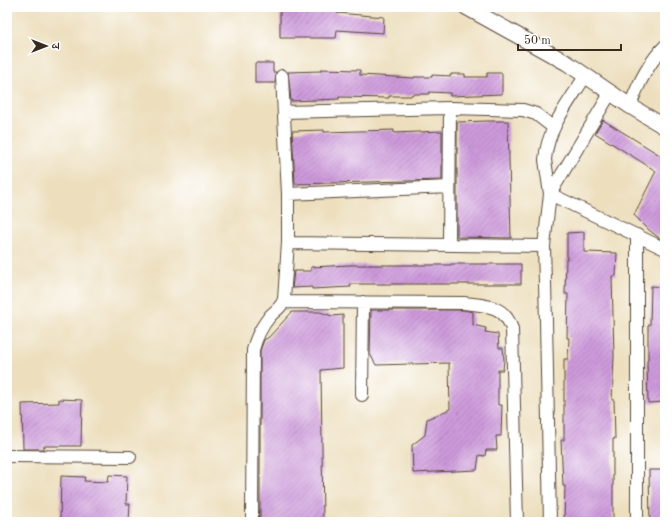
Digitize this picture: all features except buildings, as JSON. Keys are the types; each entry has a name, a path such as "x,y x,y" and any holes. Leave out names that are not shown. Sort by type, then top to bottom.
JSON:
{"street":[{"path":"466,7 541,48 586,75 630,106 665,127"},
{"path":"630,106 648,67 665,46"},
{"path":"550,522 544,246 550,194 545,160 547,146 554,128 586,75"},
{"path":"252,522 253,350 256,338 264,324 282,306 288,243 288,194 282,76"},
{"path":"550,194 611,92"},
{"path":"284,112 450,108 523,110 536,114 554,128"},
{"path":"449,245 450,108"},
{"path":"288,194 449,187"},
{"path":"550,194 665,249"},
{"path":"637,235 637,522"},
{"path":"288,243 544,246"},
{"path":"283,302 464,303 491,306 505,314 510,321 512,329 517,522"},
{"path":"362,396 363,302"},
{"path":"7,456 130,457"}]}
